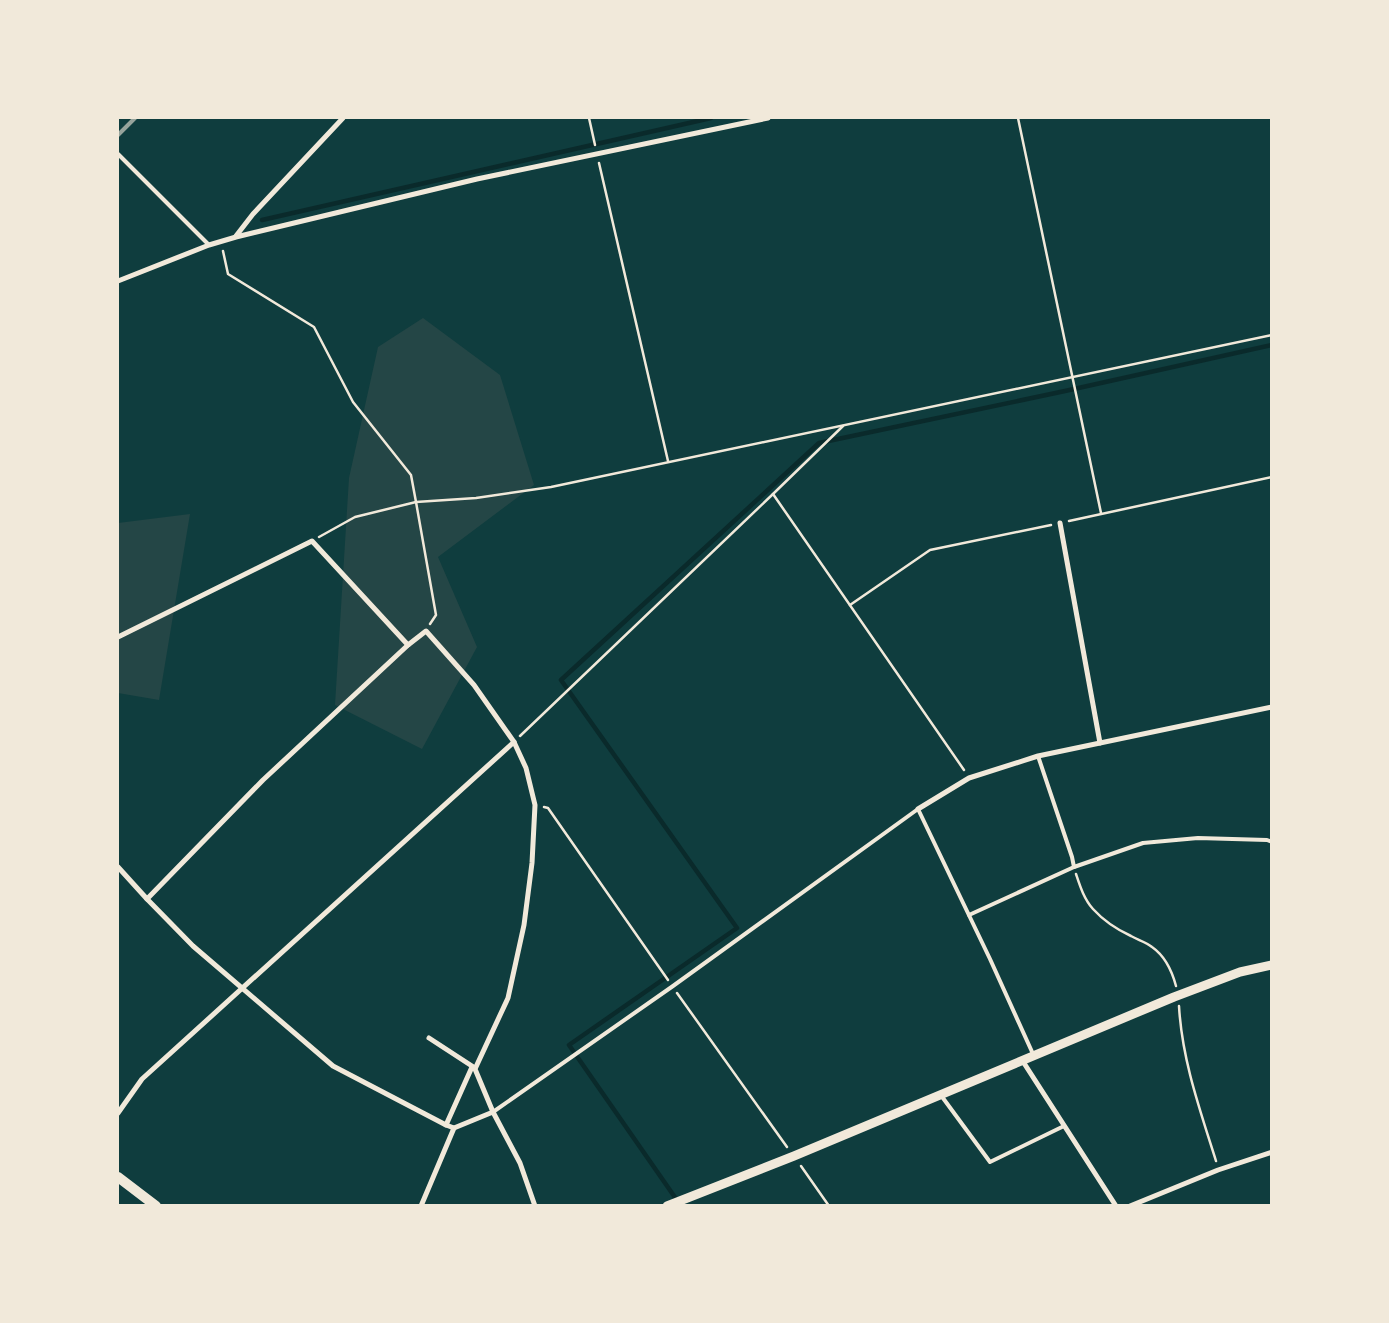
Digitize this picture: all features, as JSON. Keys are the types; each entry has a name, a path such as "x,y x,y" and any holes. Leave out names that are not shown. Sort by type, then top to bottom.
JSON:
{"main road":[{"path":"118,1177 156,1206"}],"street":[{"path":"236,237 253,214 344,118"},
{"path":"118,281 209,245 236,237 478,179 768,118"},
{"path":"1060,523 1100,743"},
{"path":"118,637 312,540 408,645"},
{"path":"147,899 263,780 408,645 426,632 474,685 514,742 526,768 535,805 532,862 524,925 508,998 446,1125"},
{"path":"918,809 969,778 1038,756 1272,707"},
{"path":"118,1113 142,1079 514,742"},
{"path":"118,867 193,946 333,1066 454,1128 493,1112"},
{"path":"667,1206 794,1156 1178,995 1240,972 1272,965"},
{"path":"429,1038 474,1068 493,1112 520,1163 535,1206"},
{"path":"1022,1060 1116,1206"},
{"path":"421,1206 454,1128"},
{"path":"1130,1206 1218,1170 1272,1152"}],"lane":[{"path":"118,154 209,245"},
{"path":"1038,756 1074,868"},
{"path":"493,1112 673,986 918,809 1034,1056"},
{"path":"969,915 1074,868 1142,843 1198,838 1267,840 1272,842"},
{"path":"940,1094 990,1162 1064,1126"}],"path":[{"path":"589,118 668,462"},
{"path":"1018,118 1101,513"},
{"path":"220,242 228,274 314,327 353,402 410,475 436,614 426,632"},
{"path":"312,540 355,517 416,502 476,498 551,487 1272,335"},
{"path":"514,742 844,425"},
{"path":"773,494 969,778"},
{"path":"535,805 548,808 829,1206"}],"shaded area":[{"path":"423,318 500,375 534,485 438,557 477,647 422,749 335,705 349,478 378,347"},
{"path":"190,514 159,700 118,693 118,523"}],"waterway":[{"path":"262,220 711,118"},
{"path":"681,1206 569,1045 737,928 561,680 819,443 1272,345"}],"railway":[{"path":"118,135 135,118"}]}
